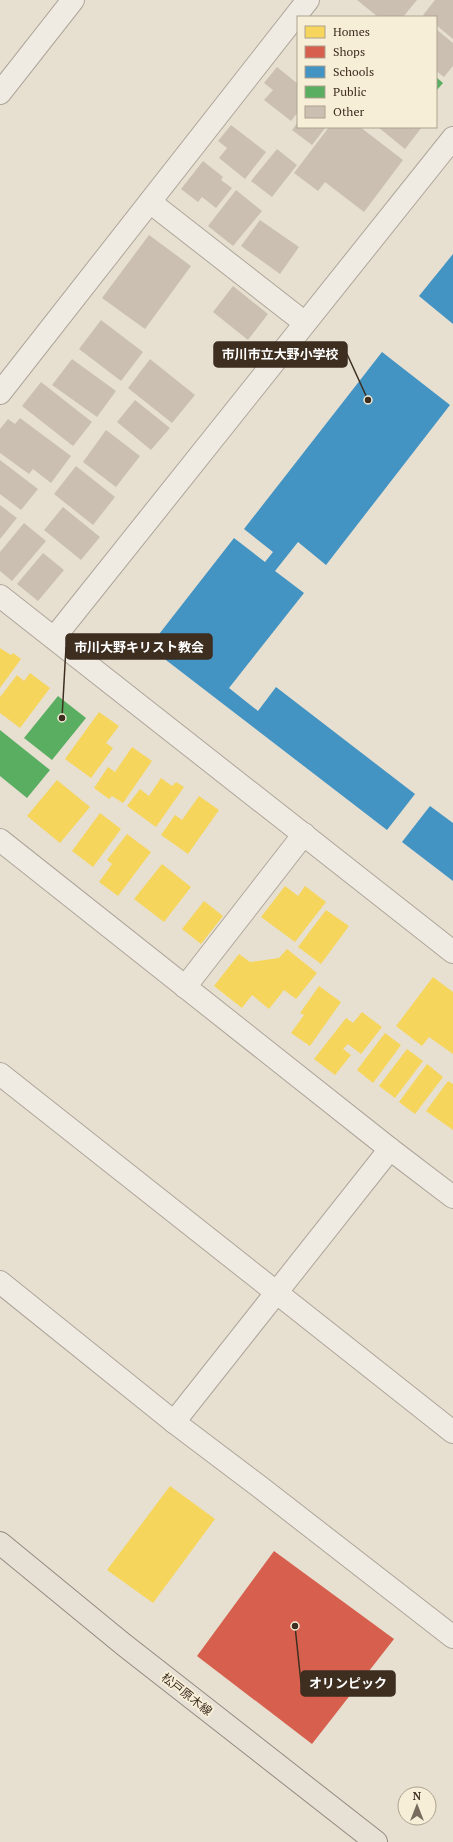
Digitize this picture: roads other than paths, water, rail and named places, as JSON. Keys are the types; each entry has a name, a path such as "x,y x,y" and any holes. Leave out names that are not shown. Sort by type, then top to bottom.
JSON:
{"main road":[{"name":"松戸原木線","path":"0,1543 130,1649 376,1842"}],"street":[{"path":"0,93 73,0"},
{"path":"4,379 150,202 308,0"},
{"path":"54,638 305,323 451,145"},
{"path":"150,202 305,323"},
{"path":"0,596 453,952"},
{"path":"185,987 304,834"},
{"path":"0,840 390,1149 453,1197"},
{"path":"0,1074 453,1432"},
{"path":"174,1422 390,1149"},
{"path":"0,1282 174,1422 453,1637"}],"place":[{"name":"市川市立大野小学校","path":"368,400"},
{"name":"市川大野キリスト教会","path":"62,718"},
{"name":"オリンピック","path":"295,1626"}]}
